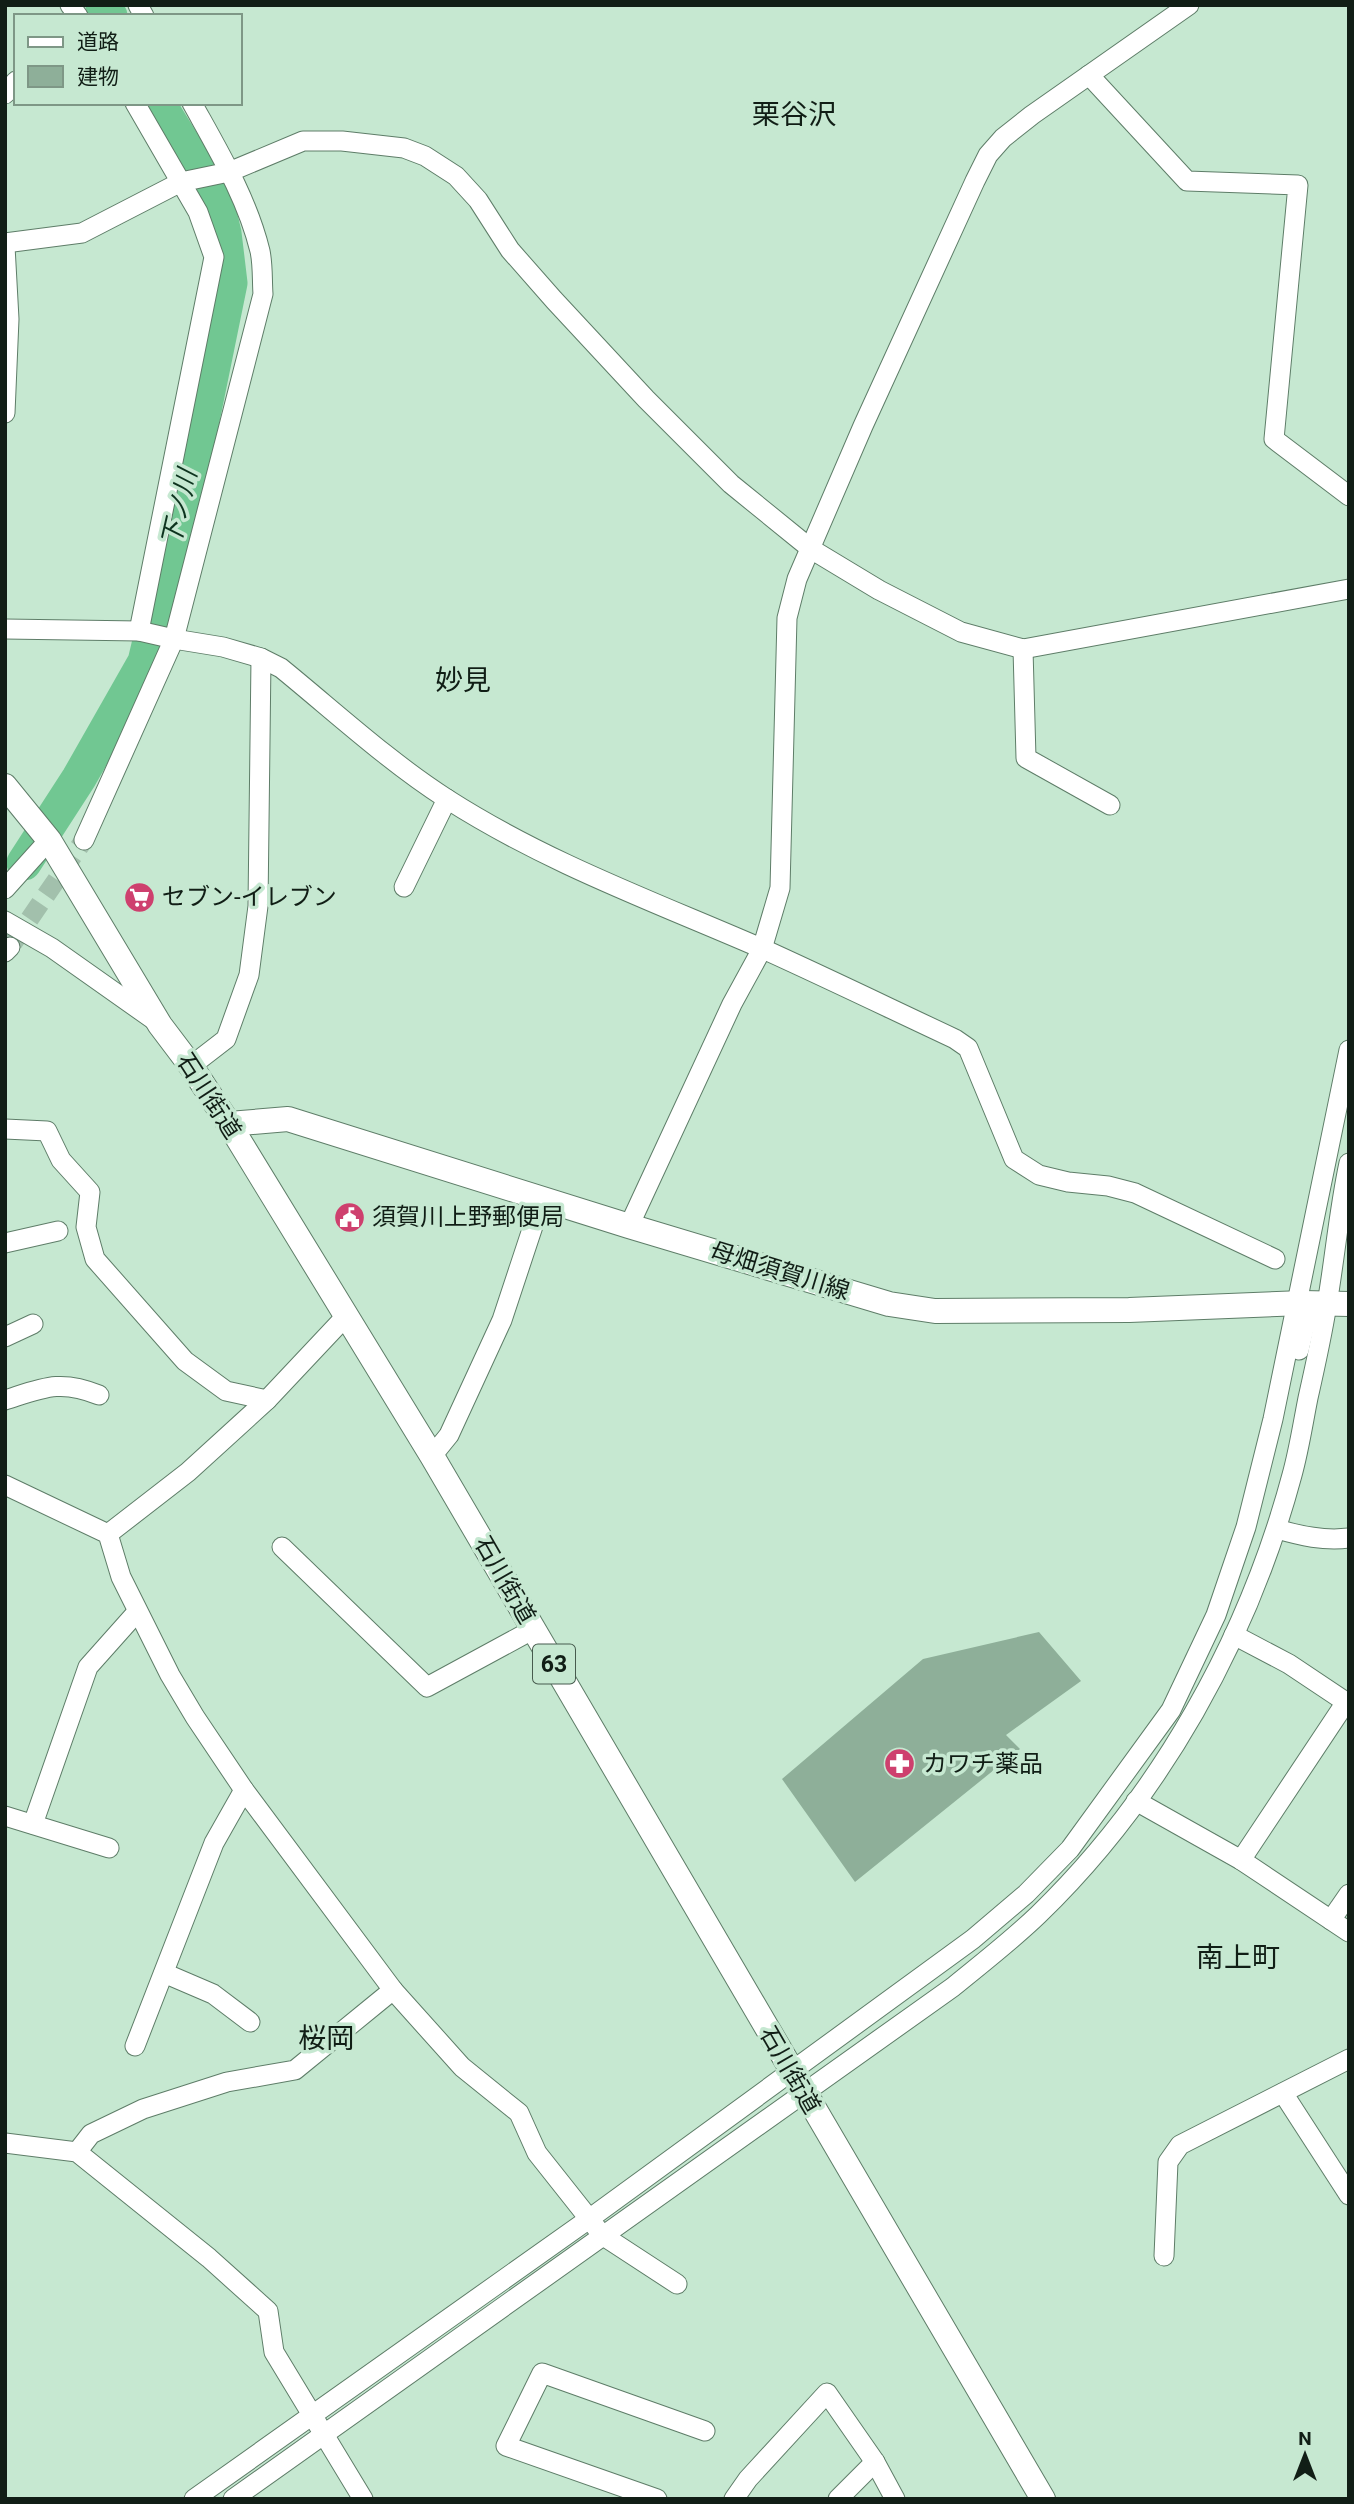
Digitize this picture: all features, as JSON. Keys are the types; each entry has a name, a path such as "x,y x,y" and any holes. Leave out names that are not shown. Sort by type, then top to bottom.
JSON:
{"main road":[{"name":"石川街道","path":"5,786 49,840 160,1025 229,1124 347,1315 534,1629 1042,2499"},
{"name":"母畑須賀川線","path":"229,1124 288,1119 629,1226 890,1304 935,1311 1129,1310 1317,1304"}],"street":[{"path":"629,1226 732,1004 762,949 780,888 787,618 797,579 863,426 988,155 1003,138 1031,115 1189,5"},
{"path":"1089,75 1186,181 1298,185 1274,439 1349,496"},
{"path":"136,105 198,212 214,257 139,631"},
{"path":"84,840 173,639 263,294 260,253 229,172 193,105"},
{"path":"5,413 9,319 5,245 82,233 181,182 229,172 303,141 342,141 404,148 439,164 456,176 478,200 510,250 646,399 731,484 811,549 879,590 961,632 1023,649 1349,589"},
{"path":"5,629 139,631 223,646 261,658 281,668 404,769 447,799 587,875 762,949 955,1039 968,1048 1014,1159 1039,1175 1135,1193 1275,1259"},
{"path":"1023,649 1026,758 1110,805"},
{"path":"191,1066 226,1039 248,975 258,906 261,658"},
{"path":"404,887 447,799"},
{"path":"5,889 49,840"},
{"path":"5,921 51,948 160,1025"},
{"path":"233,2499 953,1987 1038,1915 1086,1863 1136,1801 1186,1727 1234,1635 1277,1528 1293,1472 1349,1050"},
{"path":"5,1129 47,1131 61,1160 90,1192 86,1227 94,1259 186,1361 226,1391 267,1400"},
{"path":"194,2499 589,2219 973,1938 1026,1894 1070,1849 1171,1710 1216,1615 1246,1527 1273,1419 1317,1304 1349,1163"},
{"path":"432,1456 449,1435 502,1320 542,1199"},
{"path":"5,1243 58,1231"},
{"path":"108,1534 188,1472 267,1400 347,1315"},
{"path":"5,1337 33,1324"},
{"path":"5,1400 52,1385 84,1389 99,1395"},
{"path":"5,1485 108,1534 121,1577 137,1612 188,1707 244,1790 393,1990 462,2067 519,2113 537,2153 602,2235 677,2284"},
{"path":"1277,1528 1329,1540 1349,1538"},
{"path":"282,1547 427,1687 534,1629"},
{"path":"33,1824 88,1667 137,1612"},
{"path":"1234,1635 1289,1664 1347,1703 1241,1860"},
{"path":"135,2046 214,1843 244,1790"},
{"path":"1136,1801 1241,1860 1349,1932"},
{"path":"5,1816 109,1848"},
{"path":"1331,1920 1349,1894"},
{"path":"164,1973 213,1994 250,2022"},
{"path":"76,2152 91,2134 143,2109 227,2082 295,2070 393,1990"},
{"path":"1164,2256 1168,2162 1180,2145 1349,2059"},
{"path":"1283,2092 1349,2195"},
{"path":"5,2143 76,2152 209,2258 268,2311 274,2352 363,2499"},
{"path":"657,2499 506,2446 542,2373 705,2431"},
{"path":"734,2499 748,2479 827,2393 875,2462 895,2499"},
{"path":"838,2499 875,2462"}],"building":[{"name":"カワチ薬品","path":"1039,1632 1081,1681 1006,1735 1020,1749 855,1882 782,1779 923,1659"}],"waterway":[{"name":"下ノ川","path":"103,5 109,14"},
{"name":"下ノ川","path":"24,863 79,778 145,662 201,425 230,283 218,208 159,105"}],"tunnel":[{"path":"13,943 84,840"}],"place":[{"name":"セブン-イレブン","path":"139,897"},
{"name":"須賀川上野郵便局","path":"349,1217"},
{"name":"カワチ薬品","path":"900,1764"}],"district":[{"name":"栗谷沢","path":"794,114"},
{"name":"妙見","path":"463,680"},
{"name":"南上町","path":"1238,1957"},
{"name":"桜岡","path":"326,2038"}]}
